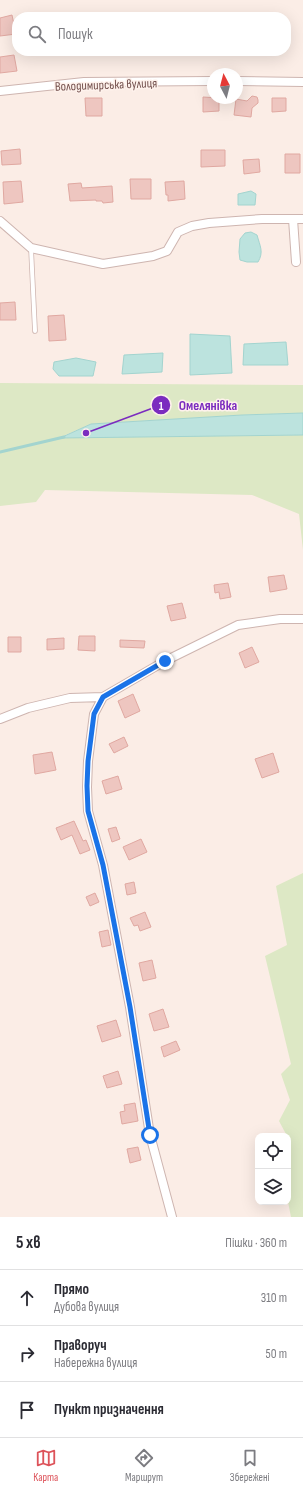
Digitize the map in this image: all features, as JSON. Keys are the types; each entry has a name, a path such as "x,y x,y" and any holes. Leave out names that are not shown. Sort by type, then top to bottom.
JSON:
{"street":[{"name":"Володимирська вулиця","path":"0,91 84,82 207,81"},
{"path":"243,81 303,82"},
{"path":"0,221 31,248 103,264 153,256 167,251 178,232 192,226 209,223 262,219 303,219"},
{"path":"294,219 296,262"},
{"path":"0,719 28,708 70,698 103,697 165,661 238,625 280,619 303,619"},
{"path":"103,697 94,714 88,761 88,811 103,865 128,999 150,1135 172,1217"}],"lane":[{"path":"31,248 35,331"}],"green space":[{"path":"0,383 303,385 303,413 91,424 61,437 303,435 303,550 299,514 252,495 45,490 36,502 0,506"},
{"path":"303,873 303,1217 291,1217 289,1205 291,1205 291,1133 285,1133 279,1121 290,1100 281,1074 291,1064 265,956 287,945 276,886"}],"water":[{"path":"251,191 256,194 255,205 238,205 238,194"},
{"path":"251,232 257,235 260,246 261,255 258,262 247,262 240,260 240,239 245,233"},
{"path":"190,334 230,336 232,373 190,375"},
{"path":"286,342 288,365 243,365 244,344"},
{"path":"163,353 162,372 122,374 124,355"},
{"path":"76,358 96,362 93,376 59,376 53,369 54,362"},
{"path":"303,413 303,435 60,438 91,424"}],"building":[{"path":"12,15 12,34 0,36 0,18"},
{"path":"14,56 17,71 0,73 0,57"},
{"path":"252,96 257,97 258,100 258,103 252,108 251,117 234,115 235,104 243,104 243,100 247,101"},
{"path":"203,97 207,97 207,104 219,104 219,111 203,112"},
{"path":"85,98 102,98 102,116 86,116"},
{"path":"272,98 286,98 286,111 272,112"},
{"path":"20,149 21,164 2,165 1,151"},
{"path":"201,150 225,150 225,166 201,167"},
{"path":"285,154 300,154 300,173 285,173"},
{"path":"259,159 260,172 244,174 243,160"},
{"path":"130,179 151,179 151,199 131,199"},
{"path":"21,181 23,202 4,204 3,182"},
{"path":"184,181 185,199 168,201 165,182"},
{"path":"81,183 82,188 112,186 113,202 103,203 102,201 96,200 70,201 68,184"},
{"path":"15,302 16,320 0,320 0,303"},
{"path":"64,315 66,340 49,341 48,316"},
{"path":"284,575 287,589 270,592 268,577"},
{"path":"228,583 231,597 220,599 219,592 215,593 214,585"},
{"path":"182,603 186,618 171,621 167,606"},
{"path":"79,636 95,636 95,651 78,650"},
{"path":"8,637 21,637 21,652 8,652"},
{"path":"64,638 64,649 47,650 47,639"},
{"path":"120,640 145,641 144,648 120,647"},
{"path":"252,647 259,662 245,668 239,653"},
{"path":"133,694 140,711 125,718 118,701"},
{"path":"124,737 128,746 114,753 109,744"},
{"path":"52,752 56,770 35,774 33,755"},
{"path":"273,753 279,772 262,778 255,759"},
{"path":"118,776 122,789 106,794 102,781"},
{"path":"74,821 83,841 86,840 90,850 80,854 72,835 61,840 56,828"},
{"path":"116,827 120,839 112,842 108,829"},
{"path":"141,839 147,852 129,860 123,847"},
{"path":"134,882 136,893 127,895 125,884"},
{"path":"95,893 99,902 90,906 86,897"},
{"path":"145,912 151,927 140,931 138,925 134,926 130,918"},
{"path":"108,930 111,945 102,947 99,932"},
{"path":"152,960 156,978 143,981 139,963"},
{"path":"163,1009 169,1027 154,1031 149,1014"},
{"path":"116,1020 121,1036 102,1042 97,1026"},
{"path":"176,1041 180,1050 164,1057 161,1047"},
{"path":"118,1071 122,1084 107,1088 103,1076"},
{"path":"135,1103 138,1121 122,1124 120,1112 125,1111 124,1105"},
{"path":"138,1147 141,1160 130,1163 127,1149"}],"waterway":[{"path":"0,452 64,437"}],"place":[{"name":"Омелянівка","path":"86,433"}],"route":[{"path":"150,1135 130,1007 103,865 88,811 87,786 88,761 94,714 103,697 165,661"}]}
